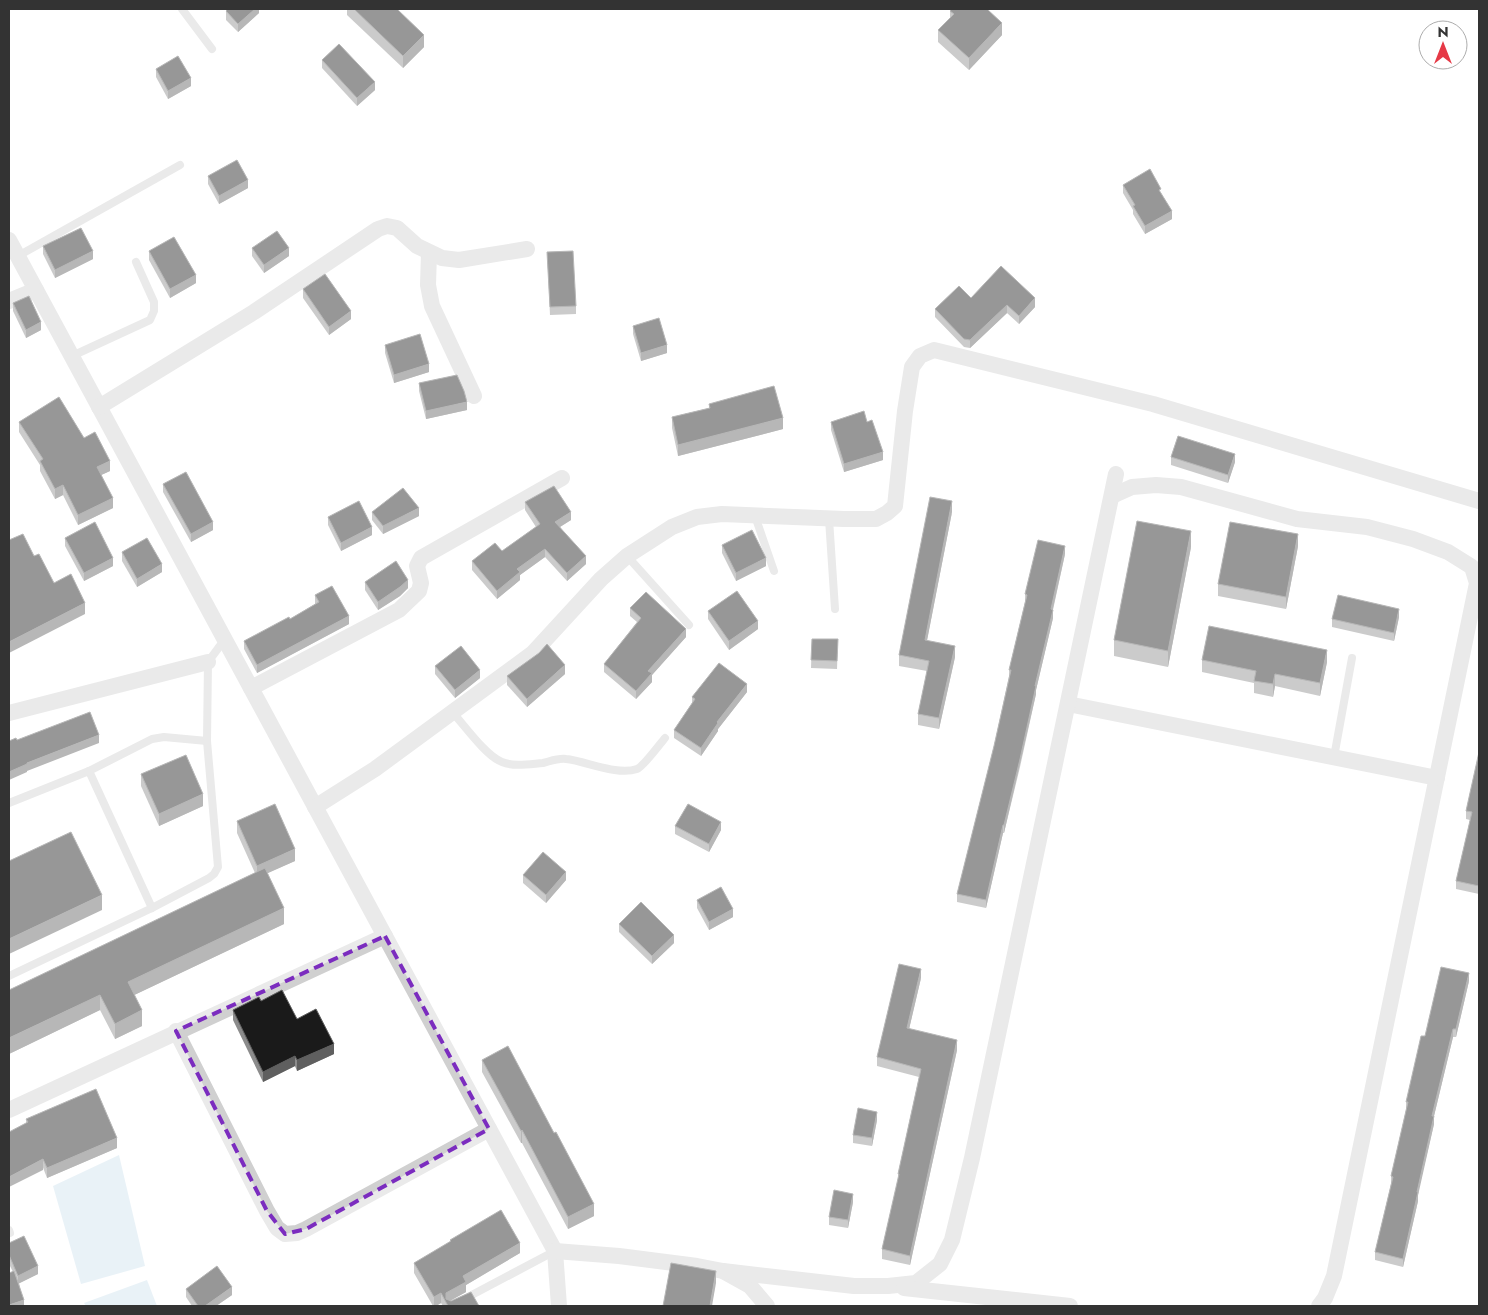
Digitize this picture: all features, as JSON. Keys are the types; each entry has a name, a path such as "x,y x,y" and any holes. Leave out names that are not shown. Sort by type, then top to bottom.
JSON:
{"street":[{"path":"99,407 254,312 378,230 387,226 397,228 417,246 442,258 459,260 526,249"},
{"path":"9,240 555,1251 559,1306"},
{"path":"429,252 428,279 432,306 474,396"},
{"path":"9,301 36,290"},
{"path":"315,807 375,769 534,653 601,579 626,556 672,527 698,517 722,514 829,519 876,519 887,513 895,506 905,411 912,367 920,356 934,350 1154,404 1479,501"},
{"path":"555,1251 629,1257 722,1271 854,1286 888,1286 916,1283 940,1264 952,1240 972,1158 1116,474"},
{"path":"251,688 398,610 419,591 421,582 417,566 421,558 562,478"},
{"path":"1112,496 1132,487 1156,485 1181,487 1297,519 1367,527 1413,539 1448,552 1472,567 1477,583 1334,1276 1325,1298 1319,1306"},
{"path":"9,713 208,662"},
{"path":"1068,704 1437,778"},
{"path":"9,1110 176,1031 385,936"},
{"path":"176,1031 266,1211 277,1228 285,1234 296,1233 306,1229 489,1129"},
{"path":"722,1271 750,1286 767,1306"},
{"path":"888,1286 1070,1306"}],"lane":[{"path":"182,9 212,49"},
{"path":"18,256 180,165"},
{"path":"72,356 150,320 154,312 154,302 136,262"},
{"path":"755,516 774,571"},
{"path":"829,519 835,609"},
{"path":"626,556 689,625"},
{"path":"9,976 152,908 214,874 218,867 207,740 208,662 225,639"},
{"path":"1334,757 1352,658"},
{"path":"453,713 487,752 501,762 515,765 562,759 628,771 639,769 665,738"},
{"path":"9,803 89,770 152,739 164,737 207,740"},
{"path":"89,770 152,908"},
{"path":"451,1306 555,1251"}],"highlighted area":[{"path":"385,936 489,1129 306,1229 285,1234 267,1211 176,1031"}],"water":[{"path":"119,1155 145,1266 81,1284 53,1186"},
{"path":"147,1280 157,1306 86,1306 84,1303"}],"building":[{"path":"228,9 255,9 238,24 226,11"},
{"path":"354,9 397,9 424,35 403,56"},
{"path":"952,9 987,9 1002,23 969,58 938,30 954,14 950,11"},
{"path":"339,44 375,82 357,98 322,60"},
{"path":"178,56 191,78 168,91 156,69"},
{"path":"237,160 248,180 219,196 208,176"},
{"path":"1150,169 1161,189 1159,190 1172,211 1145,226 1123,185"},
{"path":"81,228 93,251 55,270 43,246"},
{"path":"277,231 289,248 264,265 252,248"},
{"path":"174,237 196,275 170,289 149,251"},
{"path":"573,251 576,306 550,307 547,252"},
{"path":"1001,266 1035,298 1019,316 1007,305 970,340 964,339 935,309 959,286 971,298"},
{"path":"325,274 351,311 329,327 303,289"},
{"path":"29,296 41,322 26,330 13,303"},
{"path":"659,318 667,345 641,353 633,326"},
{"path":"420,334 429,364 394,375 385,345"},
{"path":"457,375 467,402 426,411 419,383"},
{"path":"774,386 783,418 678,445 672,417 710,408 709,404"},
{"path":"59,397 84,438 95,432 110,461 97,467 113,498 78,515 63,485 55,489 40,461 43,459 19,422"},
{"path":"864,411 867,422 872,420 883,452 844,464 831,422"},
{"path":"1178,436 1235,454 1228,475 1171,457"},
{"path":"186,472 213,522 191,534 163,484"},
{"path":"554,486 571,512 555,522 586,556 567,573 545,549 517,569 520,572 497,591 472,561 495,543 502,551 540,524 525,502"},
{"path":"403,488 419,508 383,526 372,512"},
{"path":"930,497 952,501 925,640 955,646 939,718 918,714 929,661 899,655"},
{"path":"359,501 372,527 341,543 328,517"},
{"path":"1137,521 1191,531 1168,651 1114,640"},
{"path":"95,522 113,558 84,573 65,538"},
{"path":"1230,522 1298,534 1286,597 1218,584"},
{"path":"752,530 766,558 736,573 722,545"},
{"path":"23,534 34,556 39,554 54,583 71,574 85,603 9,642 9,540"},
{"path":"147,538 162,564 137,579 122,552"},
{"path":"1038,540 1065,546 1020,759 986,900 957,894 994,746"},
{"path":"396,561 408,580 378,602 365,582"},
{"path":"332,586 349,616 257,665 244,641 289,617 290,619 319,602 315,595"},
{"path":"737,591 758,621 729,641 708,611"},
{"path":"646,592 686,629 648,671 652,673 636,691 604,664 641,618 630,608"},
{"path":"1338,595 1399,609 1394,633 1332,619"},
{"path":"1209,626 1327,650 1320,683 1275,674 1273,684 1254,681 1256,671 1202,660"},
{"path":"812,639 838,639 837,661 811,660"},
{"path":"547,644 565,665 527,699 507,676 539,653"},
{"path":"461,646 480,670 455,690 435,666"},
{"path":"719,663 747,684 717,722 701,748 674,730 695,699 692,697"},
{"path":"90,712 99,735 9,772 9,741 16,738 17,740"},
{"path":"1479,752 1479,886 1456,881 1472,812 1466,811"},
{"path":"186,755 203,794 159,814 141,774"},
{"path":"275,804 295,849 257,866 237,821"},
{"path":"688,804 721,822 709,844 675,826"},
{"path":"71,832 102,895 9,939 9,861"},
{"path":"543,852 566,872 546,895 523,875"},
{"path":"265,868 284,908 128,982 142,1010 115,1024 100,995 9,1038 9,990"},
{"path":"721,887 733,909 709,922 697,900"},
{"path":"641,902 674,935 652,956 619,924"},
{"path":"899,964 921,969 907,1028 957,1040 910,1256 882,1249 921,1069 877,1057"},
{"path":"1441,967 1469,973 1432,1116 1434,1116 1403,1259 1375,1252 1393,1177 1391,1176 1421,1036 1425,1036"},
{"path":"282,990 297,1019 316,1009 334,1044 297,1060 295,1056 263,1072 233,1010 259,997 261,1001"},
{"path":"508,1046 594,1204 568,1217 482,1060"},
{"path":"96,1089 117,1138 47,1168 43,1159 9,1177 9,1132 28,1122 26,1119"},
{"path":"858,1108 877,1112 872,1138 853,1135"},
{"path":"834,1190 853,1194 848,1220 829,1217"},
{"path":"501,1210 520,1243 463,1276 466,1282 446,1293 446,1299 451,1301 471,1292 479,1306 448,1306 441,1293 434,1297 414,1263"},
{"path":"24,1236 38,1266 18,1276 9,1255 9,1243"},
{"path":"671,1263 716,1271 710,1306 663,1306"},
{"path":"217,1266 232,1287 205,1306 198,1306 186,1289"},
{"path":"14,1271 24,1300 9,1305 9,1273"}]}
